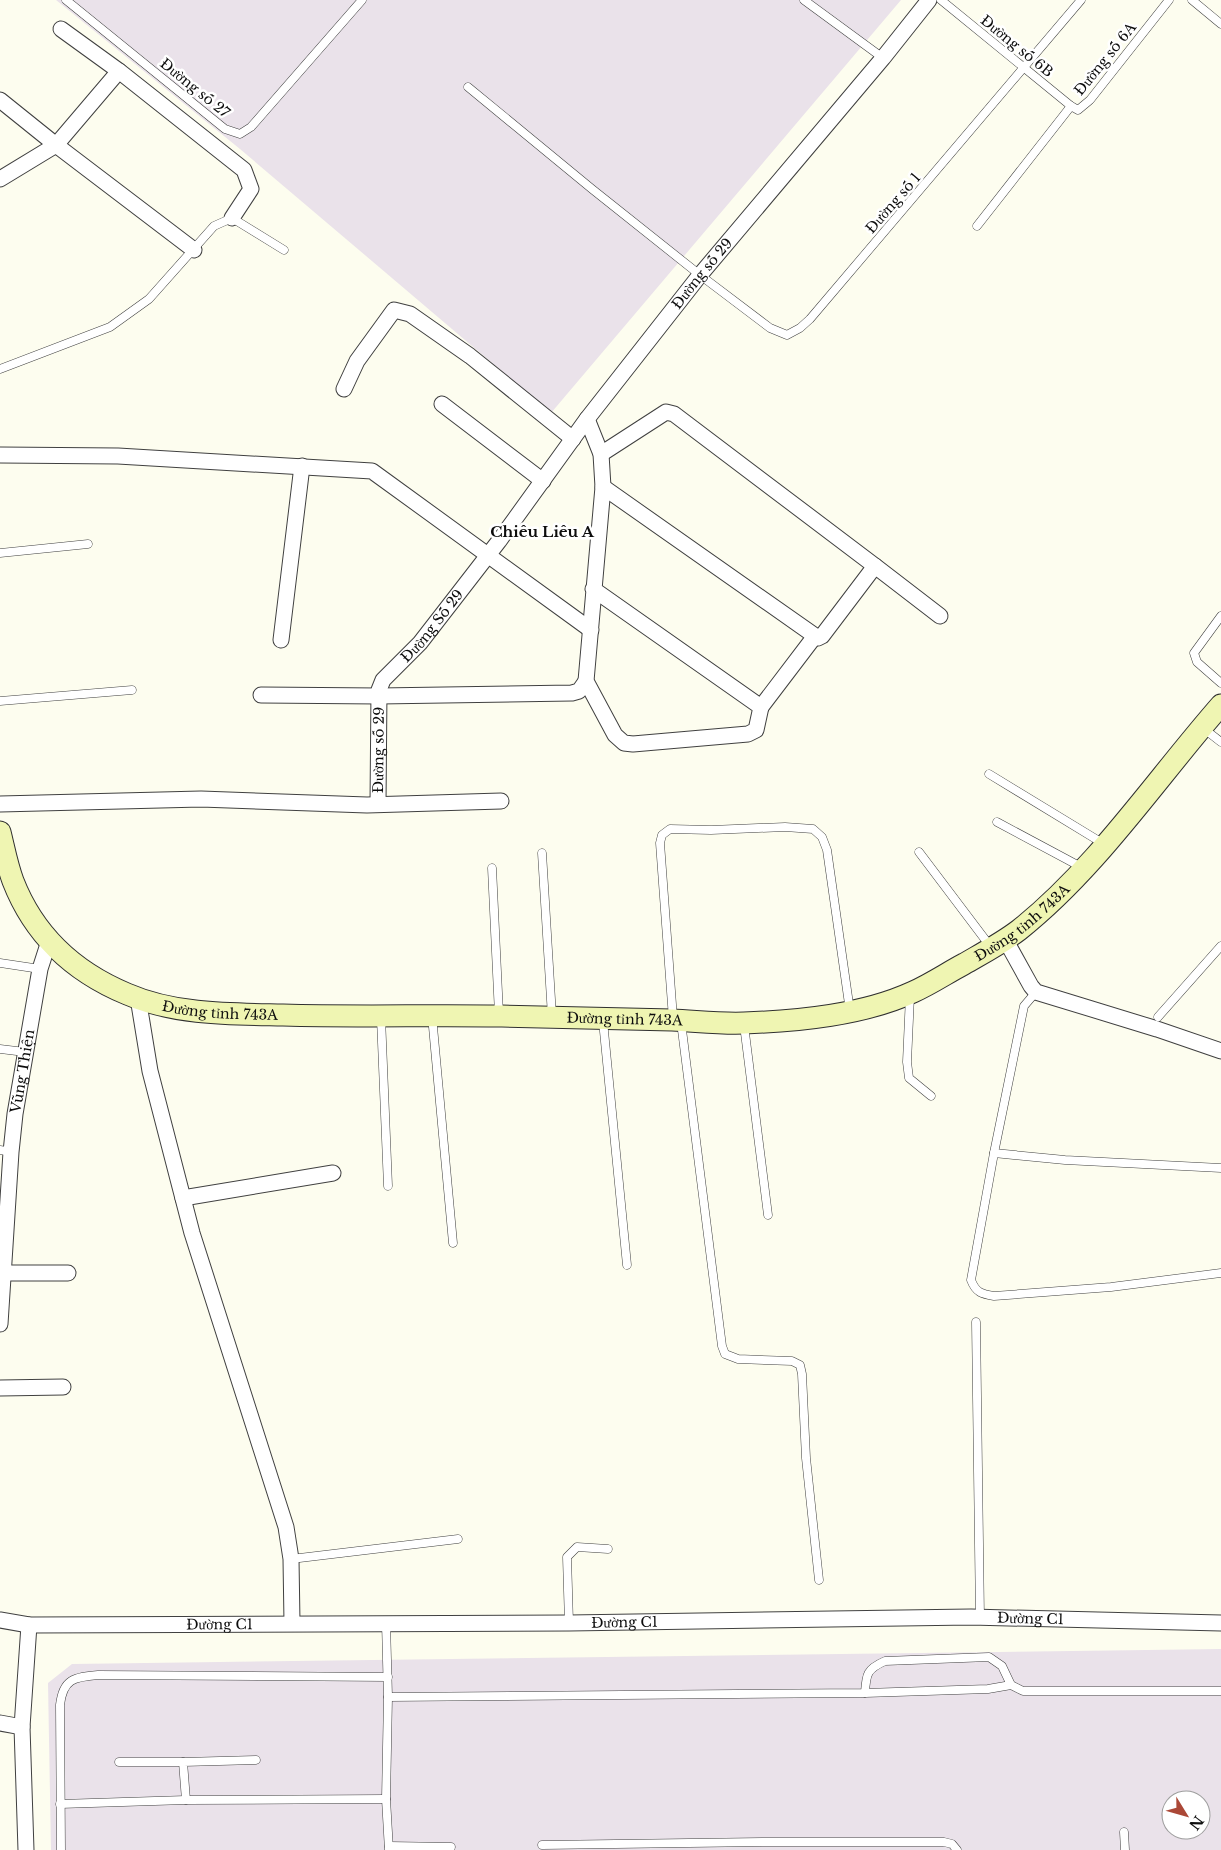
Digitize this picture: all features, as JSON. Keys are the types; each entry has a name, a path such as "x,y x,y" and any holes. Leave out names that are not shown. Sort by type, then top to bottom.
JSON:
{"main road":[{"name":"Đường tỉnh 743A","path":"0,832 13,881 34,921 64,957 83,971 124,993 138,998 197,1011 236,1014 499,1016 744,1023 850,1012 874,1006 910,993 998,944 1035,915 1083,868 1221,705"}],"street":[{"name":"Đường số 29","path":"488,556 587,418 700,275 883,58 928,0"},
{"path":"61,29 119,71 244,170 251,188 232,218"},
{"path":"0,179 56,145 119,71"},
{"path":"0,100 194,250"},
{"path":"344,390 357,360 394,310 410,314 470,356 573,439"},
{"path":"442,404 543,481"},
{"path":"602,454 666,412 674,414 940,616"},
{"path":"261,695 379,696 572,693 579,691 586,682 603,487 602,454 587,418"},
{"path":"0,455 118,456 372,471 591,630"},
{"path":"281,640 302,466"},
{"path":"603,487 818,638 822,636 875,566"},
{"name":"Đường Số 29","path":"379,696 383,680 420,643 488,556"},
{"path":"593,589 761,707"},
{"path":"586,682 615,735 624,742 633,744 748,734 756,730 761,707 814,636"},
{"name":"Đường số 29","path":"378,804 379,696"},
{"path":"0,804 201,799 378,804 501,801"},
{"name":"Vũng Thiện","path":"0,1324 3,1273 5,1151 15,1114 40,969 49,941"},
{"path":"998,944 1036,992 1158,1029 1221,1052"},
{"path":"138,998 150,1071 192,1232 286,1527 291,1559 292,1623"},
{"path":"183,1198 334,1173"},
{"path":"3,1273 68,1273"},
{"path":"0,1388 63,1387"},
{"name":"Đường C1","path":"0,1620 29,1626 386,1622 569,1623 980,1618 1221,1623"},
{"path":"26,1850 22,1727 29,1626"},
{"path":"0,1723 22,1727"}],"lane":[{"name":"Đường số 27","path":"66,0 225,129 240,134 251,127 362,0"},
{"path":"804,0 883,58"},
{"name":"Đường số 6B","path":"941,0 1075,108"},
{"name":"Đường số 1","path":"700,275 770,328 788,335 800,328 810,319 1081,0"},
{"name":"Đường số 6A","path":"977,226 1075,108 1090,100 1169,0"},
{"path":"1192,0 1221,24"},
{"path":"468,86 592,189 700,275"},
{"path":"0,369 110,327 149,299 214,226 232,218 284,250"},
{"path":"0,553 88,544"},
{"path":"1221,616 1194,653 1197,662 1221,683"},
{"path":"0,701 132,690"},
{"path":"1202,727 1221,742"},
{"path":"989,774 1104,844"},
{"path":"997,822 1083,868"},
{"path":"819,1580 806,1458 800,1365 792,1361 738,1359 725,1354 722,1346 677,1020 660,843 662,834 670,829 711,830 785,827 813,829 822,837 827,850 850,1012"},
{"path":"920,852 998,944"},
{"path":"542,853 552,1018"},
{"path":"492,868 499,1016"},
{"path":"1158,1017 1221,946"},
{"path":"0,963 40,969"},
{"path":"1036,992 1024,1006 994,1153 971,1280 973,1287 980,1294 994,1296 1221,1274"},
{"path":"910,993 907,1062 909,1078 931,1096"},
{"path":"381,1016 388,1186"},
{"path":"432,1016 453,1243"},
{"path":"603,1019 627,1265"},
{"path":"744,1023 768,1216"},
{"path":"0,1049 25,1052"},
{"path":"994,1153 1065,1160 1221,1168"},
{"path":"976,1322 980,1618"},
{"path":"291,1559 458,1540"},
{"path":"569,1623 567,1557 577,1547 608,1549"},
{"path":"386,1622 388,1677 386,1799 389,1848 451,1847"},
{"path":"865,1693 866,1674 873,1667 886,1661 988,1657 1002,1666 1011,1685"},
{"path":"61,1850 60,1706 65,1686 71,1680 82,1676 388,1677"},
{"path":"388,1697 865,1693 988,1689 1011,1685 1023,1691 1221,1691"},
{"path":"119,1762 256,1760"},
{"path":"183,1762 186,1800"},
{"path":"60,1804 186,1800 386,1799"},
{"path":"1124,1832 1125,1850"},
{"path":"542,1845 761,1846 944,1842 952,1844 957,1850"}],"shaded area":[{"path":"56,0 901,0 551,413 240,149"},
{"path":"1221,1649 1221,1850 51,1850 48,1683 72,1664"}],"district":[{"name":"Chiêu Liêu A","path":"542,532"}]}
